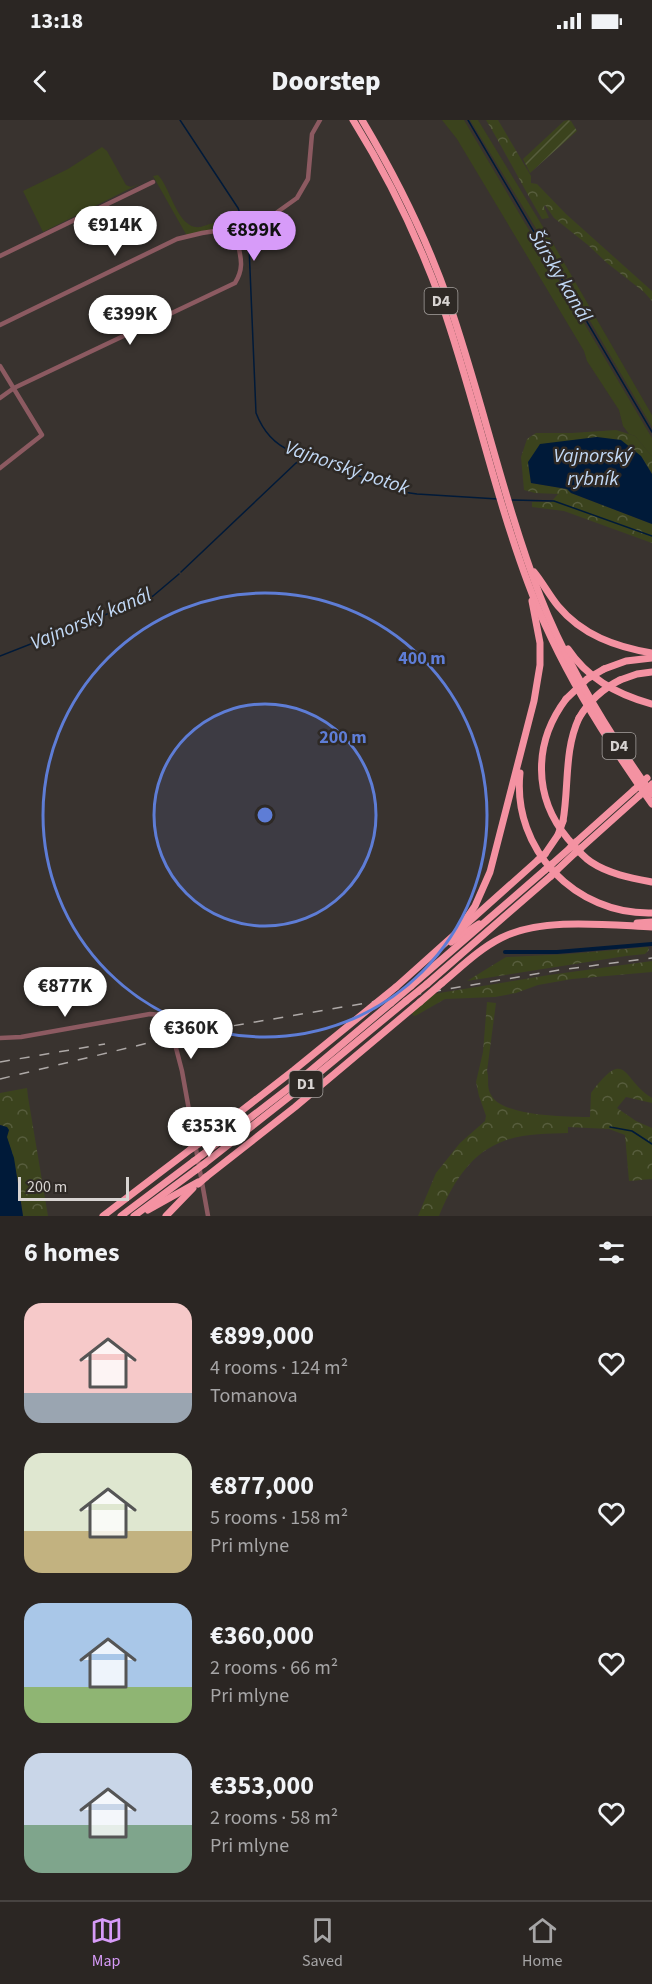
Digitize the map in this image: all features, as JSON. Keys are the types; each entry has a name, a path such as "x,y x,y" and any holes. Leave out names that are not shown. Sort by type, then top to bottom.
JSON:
{"highway":[{"name":"D4","path":"353,120 393,190 428,268 455,344 528,584 548,631 604,735 652,804"},
{"name":"D4","path":"362,120 400,187 435,266 462,342 501,493"},
{"name":"D4","path":"506,509 554,628 571,662 610,731 652,794"},
{"path":"530,568 560,608 586,630 615,645 652,653"},
{"path":"457,932 475,906 490,872 534,701 540,665 540,643 528,584"},
{"path":"554,628 580,665 599,681 621,694 652,704"},
{"path":"652,658 626,661 587,678 566,699 549,728 543,752 543,787 546,803 551,815 574,847 590,861 616,873 652,882"},
{"path":"103,1216 294,1070 396,987 545,854 558,835 563,821 569,748 572,732 579,718 593,698 606,688 637,674 652,672"},
{"path":"522,750 519,782 522,813 531,840 550,870 574,890 598,904 630,912 652,913"},
{"name":"D1","path":"121,1216 303,1077 501,909 551,870 650,779"},
{"name":"D1","path":"136,1216 308,1082 427,984 514,909 551,870"},
{"path":"431,955 501,909"},
{"path":"442,983 514,909"},
{"path":"136,1216 206,1177 295,1107 484,948 502,937 548,926 652,922"},
{"path":"614,925 652,927"},
{"path":"166,1216 198,1183"}],"street":[{"path":"0,325 177,239 247,227 276,213 302,192 308,179 312,134 320,120"},
{"path":"0,256 153,182"},
{"path":"0,398 14,388 235,283 240,275 243,261 236,237 236,228"},
{"path":"0,366 42,435 0,468"},
{"path":"0,1038 21,1037 150,1014 165,1017 171,1026 182,1071 208,1216"}],"green space":[{"path":"442,120 464,120 652,438 652,457 635,436 629,434 623,426 619,410 587,361 584,351 457,139"},
{"path":"470,120 478,120 551,240 652,415 652,427 535,227"},
{"path":"486,120 498,120 531,176 531,183 537,184 566,214 652,291 652,301 554,218 545,205 549,218 542,219"},
{"path":"568,120 577,131 530,173 523,159 564,121"},
{"path":"102,147 107,151 126,185 131,187 139,184 43,232 23,191 68,169"},
{"path":"158,175 178,212 188,224 195,227 202,226 225,220 233,213 236,228 187,236 153,176"},
{"path":"616,430 635,436 652,457 652,474 641,456 597,437 571,441 528,462 531,483 567,489 571,493 652,524 652,543 564,511 532,507 532,502 551,502 558,494 524,490 521,457 527,439 536,433"},
{"path":"648,947 649,950 645,954 467,981 506,957"},
{"path":"652,961 652,972 572,979 538,985 495,997 445,999 417,1015 412,1014 433,994"},
{"path":"487,1002 496,1003 487,1071 488,1087 493,1098 511,1109 524,1112 590,1117 591,1093 612,1071 618,1069 624,1071 642,1091 652,1098 652,1103 626,1097 617,1108 636,1121 652,1128 652,1179 629,1181 625,1135 609,1129 568,1127 568,1133 516,1137 488,1149 478,1156 462,1174 439,1216 418,1216 436,1173 460,1143 485,1121 486,1116 476,1082 483,1052"},
{"path":"27,1088 48,1216 23,1216 13,1158 2,1125 0,1125 0,1093"}],"water":[{"name":"Vajnorský rybník","path":"597,437 621,440 641,456 652,474 652,524 571,493 567,489 531,483 528,462 540,444"},
{"path":"0,1125 9,1130 7,1137 14,1158 23,1216 0,1216"}],"waterway":[{"name":"Vajnorský potok","path":"180,120 238,208 245,226 249,246 256,413 270,436 279,445 291,451 403,492 498,499"},
{"name":"Šúrsky kanál","path":"468,120 652,432"},
{"name":"Vajnorský kanál","path":"181,572 296,463 307,458"},
{"name":"Vajnorský potok","path":"512,500 554,501 652,536"},
{"name":"Vajnorský kanál","path":"0,656 153,596 179,574"},
{"path":"505,952 557,952 652,944"},
{"path":"610,1127 632,1131 652,1144"}],"railway":[{"path":"0,1079 185,1034 559,970 652,958"},
{"path":"0,1062 105,1044"}]}
